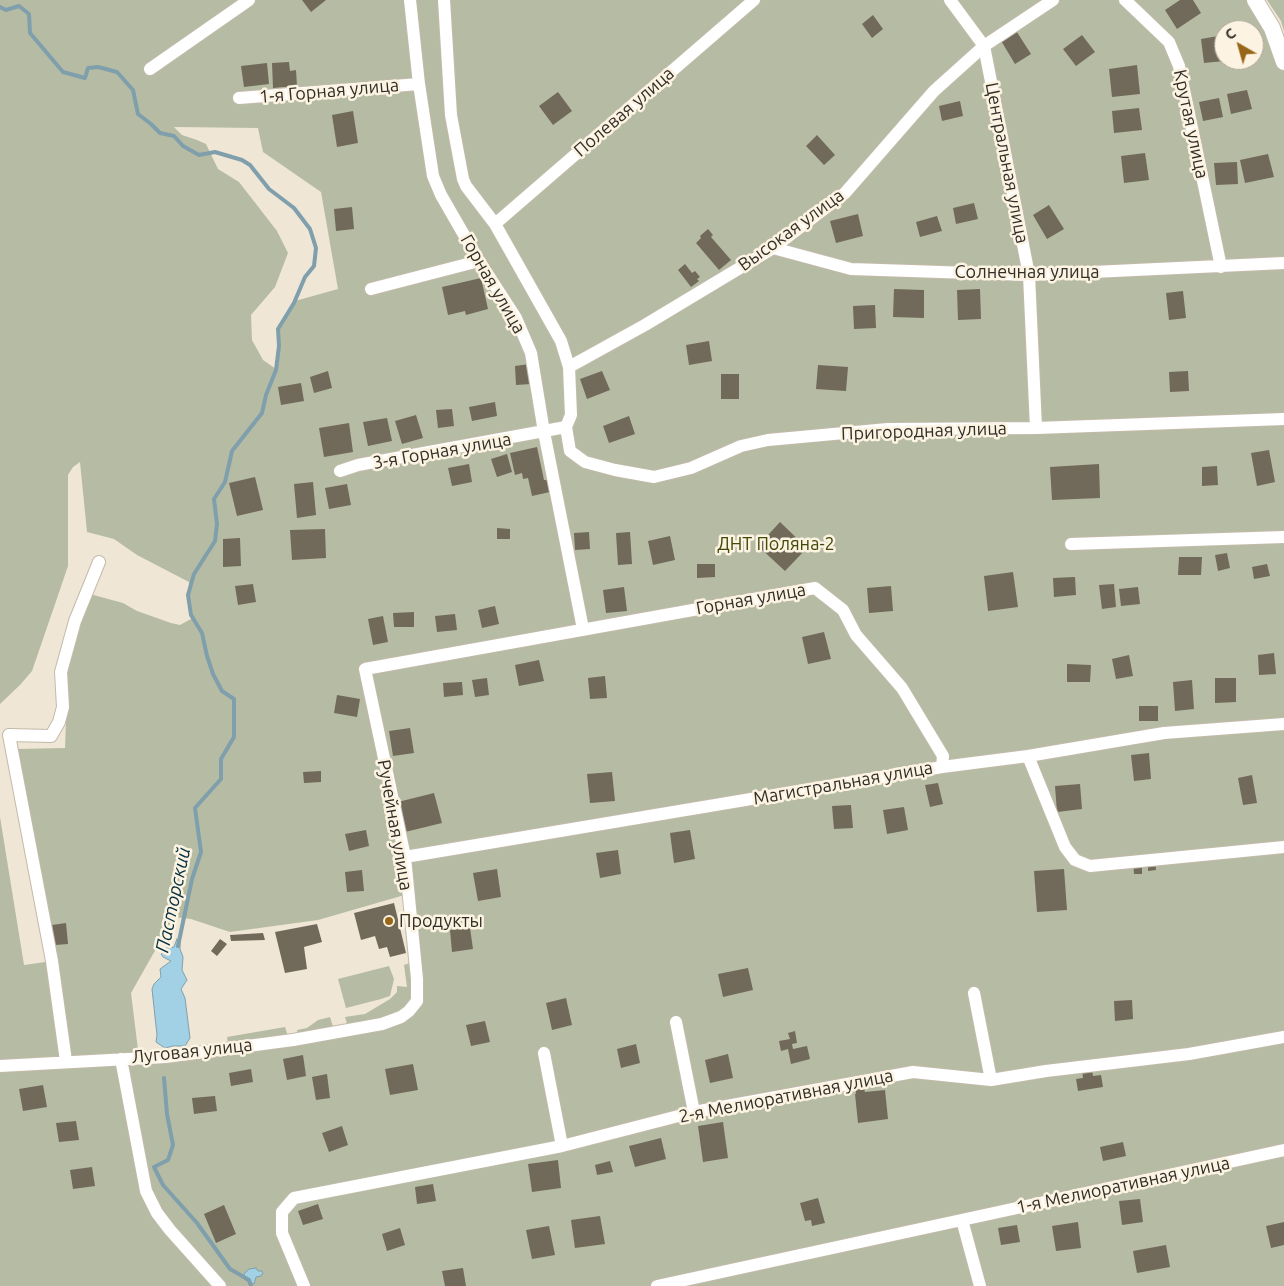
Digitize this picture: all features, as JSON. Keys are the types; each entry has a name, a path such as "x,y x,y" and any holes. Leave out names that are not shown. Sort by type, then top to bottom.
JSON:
{"street":[{"path":"150,69 249,0"},
{"name":"Горная улица","path":"410,0 419,84 433,176 441,195 479,261 516,318 531,353 544,432 583,630"},
{"name":"Полевая улица","path":"494,224 754,0"},
{"name":"Центральная улица","path":"950,0 984,46 1029,275 1036,428"},
{"name":"Высокая улица","path":"569,367 646,325 773,248 846,193 934,91 984,46 1053,0"},
{"name":"Крутая улица","path":"1125,0 1168,42 1180,66 1221,267"},
{"path":"1255,0 1272,28 1284,62"},
{"path":"446,1 451,115 463,179 466,186 494,224 561,341 569,367 571,415 566,427"},
{"name":"1-я Горная улица","path":"239,98 419,84"},
{"name":"Солнечная улица","path":"773,248 851,269 1029,275 1284,263"},
{"path":"371,289 479,261"},
{"name":"Пригородная улица","path":"566,427 570,451 585,462 654,477 691,468 741,446 768,440 888,429 1036,428 1284,419"},
{"name":"3-я Горная улица","path":"340,471 358,465 566,427"},
{"path":"1071,544 1284,537"},
{"path":"66,1061 52,961 9,735 45,738 51,736 59,722 63,707 61,672 74,621 99,562"},
{"name":"Горная улица","path":"365,669 815,588 843,610 856,635 902,688 943,756 942,767"},
{"name":"Ручейная улица","path":"365,669 405,857 417,979 417,1000 409,1011 401,1017 382,1024"},
{"name":"Магистральная улица","path":"405,857 942,767 1028,756 1164,733 1284,724"},
{"path":"1028,756 1065,847 1075,860 1090,866 1284,847"},
{"path":"974,993 991,1080"},
{"path":"676,1022 694,1112"},
{"name":"Луговая улица","path":"0,1066 165,1057 293,1040 382,1024"},
{"name":"2-я Мелиоративная улица","path":"302,1285 282,1233 282,1212 294,1198 562,1146 694,1112 913,1072 991,1080 1046,1071 1189,1054 1284,1037"},
{"path":"544,1053 562,1146"},
{"path":"121,1059 146,1191 152,1205 220,1286"},
{"name":"1-я Мелиоративная улица","path":"657,1286 1284,1150"},
{"path":"962,1220 980,1286"}],"green space":[{"name":"ДНТ Поляна-2","path":"0,0 1255,0 1284,64 1284,1286 0,1286 0,817 24,965 52,961 16,749 65,748 68,668 90,594 123,603 137,611 171,623 180,625 191,619 188,595 189,582 137,555 114,539 87,532 80,462 73,467 68,475 68,566 32,671 0,704","holes":["174,127 258,128 263,152 321,192 338,289 295,301 278,329 276,369 263,360 252,340 251,315 275,287 288,253 277,231 239,182 218,169 206,144 182,135","408,894 416,961 404,965 407,987 397,986 397,992 390,999 365,1014 345,1017 349,1030 335,1033 330,1017 318,1020 307,1028 297,1030 299,1041 290,1042 285,1027 227,1037 229,1050 139,1058 131,993 174,917 191,919 230,932 318,920"]},
{"path":"1267,0 1284,0 1284,31 1281,21"},
{"path":"389,966 394,979 390,996 346,1008 338,979"}],"water":[{"path":"177,939 180,942 183,957 182,970 187,980 181,989 185,998 190,1038 185,1046 165,1048 156,1042 157,1035 152,989 161,977 160,969 171,961 161,954 165,952 166,948 174,947"},
{"path":"256,1268 263,1273 261,1276 256,1277 254,1284 244,1279 244,1274 249,1269"}],"building":[{"path":"302,0 326,0 311,12"},
{"path":"1180,0 1193,0 1201,13 1177,29 1165,10"},
{"path":"873,15 883,29 872,38 862,24"},
{"path":"1015,29 1031,54 1015,64 1000,39"},
{"path":"1082,35 1095,52 1076,66 1063,49"},
{"path":"1214,37 1214,62 1204,63 1201,39"},
{"path":"289,62 290,71 296,70 297,86 273,88 272,63"},
{"path":"267,63 269,84 244,87 241,66"},
{"path":"1137,65 1140,94 1112,97 1109,69"},
{"path":"1247,90 1252,109 1231,114 1227,94"},
{"path":"558,92 572,111 553,125 539,106"},
{"path":"1219,98 1223,117 1203,121 1199,102"},
{"path":"960,101 963,116 942,121 939,106"},
{"path":"1139,108 1142,130 1114,133 1112,111"},
{"path":"353,111 358,143 337,147 332,115"},
{"path":"817,135 835,155 824,165 806,146"},
{"path":"1145,153 1149,180 1124,183 1121,156"},
{"path":"1268,154 1274,177 1245,183 1240,160"},
{"path":"1237,162 1238,184 1216,185 1214,163"},
{"path":"974,203 978,219 956,224 953,208"},
{"path":"1049,205 1064,229 1047,239 1033,215"},
{"path":"352,207 354,229 336,231 334,209"},
{"path":"858,214 863,236 836,243 830,221"},
{"path":"937,216 942,231 920,237 916,222"},
{"path":"708,229 713,235 711,237 731,260 719,270 696,243 701,238 700,236"},
{"path":"685,264 692,273 695,271 700,277 697,279 699,281 691,287 678,270"},
{"path":"481,278 488,309 466,315 465,311 448,315 442,287"},
{"path":"894,289 924,290 924,318 893,317"},
{"path":"980,289 981,319 958,320 957,290"},
{"path":"1183,291 1186,318 1169,320 1166,293"},
{"path":"875,305 876,328 854,329 853,306"},
{"path":"709,341 712,361 689,365 686,345"},
{"path":"530,364 531,384 516,385 515,366"},
{"path":"818,365 848,367 846,391 816,389"},
{"path":"328,371 332,388 314,393 310,377"},
{"path":"602,371 610,390 587,399 580,379"},
{"path":"1188,371 1189,391 1170,392 1169,372"},
{"path":"721,374 739,374 739,399 721,399"},
{"path":"301,383 304,401 281,405 278,387"},
{"path":"495,402 497,416 472,421 469,407"},
{"path":"452,409 454,426 438,428 436,410"},
{"path":"416,415 423,438 402,444 395,421"},
{"path":"629,416 635,434 609,443 603,426"},
{"path":"387,418 392,441 368,446 363,422"},
{"path":"349,423 353,452 324,457 319,428"},
{"path":"537,447 544,480 548,480 550,492 532,496 528,478 523,479 522,473 515,475 510,453"},
{"path":"1269,450 1275,482 1257,486 1251,453"},
{"path":"507,454 512,472 497,477 491,459"},
{"path":"469,464 472,482 452,486 448,468"},
{"path":"1099,464 1100,498 1052,500 1050,467"},
{"path":"1217,466 1218,485 1202,486 1202,467"},
{"path":"255,477 263,510 237,516 229,483"},
{"path":"313,482 316,515 297,518 294,484"},
{"path":"347,484 351,505 329,509 325,488"},
{"path":"780,522 807,548 785,571 758,546"},
{"path":"497,528 510,529 510,539 497,539"},
{"path":"325,529 326,558 292,560 290,530"},
{"path":"589,532 590,549 575,550 574,533"},
{"path":"630,532 632,564 618,565 616,533"},
{"path":"670,536 675,560 653,565 648,541"},
{"path":"240,538 241,566 223,567 223,539"},
{"path":"1227,553 1230,568 1218,571 1215,555"},
{"path":"1179,557 1202,557 1201,575 1178,575"},
{"path":"697,564 715,564 715,577 697,578"},
{"path":"1267,564 1270,576 1254,579 1252,567"},
{"path":"1013,572 1018,607 988,611 984,576"},
{"path":"1075,577 1076,595 1054,597 1053,578"},
{"path":"253,584 256,602 238,605 235,586"},
{"path":"1114,584 1116,607 1102,609 1099,585"},
{"path":"891,586 893,611 869,613 867,588"},
{"path":"624,587 627,611 606,613 603,590"},
{"path":"1138,587 1140,604 1121,606 1119,589"},
{"path":"495,606 499,624 482,628 478,610"},
{"path":"414,612 414,627 394,627 393,613"},
{"path":"455,614 457,630 437,632 435,616"},
{"path":"383,616 388,642 373,645 368,619"},
{"path":"824,632 831,659 808,664 802,637"},
{"path":"1274,653 1276,674 1259,675 1258,655"},
{"path":"1129,655 1133,676 1116,679 1112,659"},
{"path":"539,660 544,681 519,686 515,665"},
{"path":"1067,664 1091,665 1090,682 1067,682"},
{"path":"605,676 607,698 590,699 588,678"},
{"path":"487,678 489,695 475,697 472,680"},
{"path":"1215,678 1236,678 1236,702 1215,703"},
{"path":"1192,680 1194,709 1175,711 1173,682"},
{"path":"462,682 463,695 444,697 443,683"},
{"path":"337,695 360,699 357,717 334,713"},
{"path":"1139,706 1158,706 1158,721 1139,721"},
{"path":"410,728 414,753 393,756 389,731"},
{"path":"1149,753 1151,779 1134,781 1131,755"},
{"path":"321,771 321,782 304,783 303,772"},
{"path":"612,772 615,801 590,803 587,774"},
{"path":"1252,775 1257,803 1243,805 1238,778"},
{"path":"938,783 943,804 930,807 925,785"},
{"path":"1080,784 1082,809 1057,812 1055,786"},
{"path":"434,793 442,823 405,832 398,802"},
{"path":"851,805 853,828 834,829 832,806"},
{"path":"904,807 908,830 887,834 883,810"},
{"path":"366,830 369,846 349,851 345,834"},
{"path":"690,830 695,859 674,863 670,833"},
{"path":"618,850 621,874 600,878 596,853"},
{"path":"1155,858 1156,870 1148,871 1148,865 1142,865 1142,874 1134,874 1133,859"},
{"path":"497,869 501,897 478,901 473,873"},
{"path":"1064,869 1067,910 1037,912 1034,871"},
{"path":"362,870 364,891 347,892 345,872"},
{"name":"Продукты","path":"394,903 406,953 390,957 387,947 379,949 375,936 361,940 354,913"},
{"path":"66,923 68,944 55,945 52,925"},
{"path":"317,924 322,942 304,947 307,969 285,973 275,932"},
{"path":"470,928 473,949 452,952 450,930"},
{"path":"263,933 265,940 231,941 230,935"},
{"path":"220,939 227,944 217,956 211,951"},
{"path":"748,968 753,990 723,997 718,974"},
{"path":"566,998 572,1025 552,1030 546,1003"},
{"path":"1132,1000 1133,1019 1115,1021 1114,1001"},
{"path":"485,1021 490,1042 471,1046 466,1025"},
{"path":"795,1031 797,1043 792,1044 793,1049 807,1046 810,1059 791,1064 788,1049 781,1051 779,1041 790,1039 788,1033"},
{"path":"636,1044 640,1063 621,1068 617,1049"},
{"path":"728,1054 733,1078 710,1083 705,1060"},
{"path":"303,1055 306,1076 287,1080 283,1059"},
{"path":"413,1064 418,1090 390,1095 385,1069"},
{"path":"251,1069 253,1082 231,1086 229,1073"},
{"path":"1092,1069 1093,1076 1101,1075 1103,1087 1078,1091 1076,1079 1083,1078 1082,1070"},
{"path":"327,1074 330,1098 316,1100 312,1077"},
{"path":"43,1085 47,1107 23,1111 19,1089"},
{"path":"863,1086 865,1092 885,1090 888,1119 858,1123 855,1087"},
{"path":"215,1096 217,1111 194,1114 192,1098"},
{"path":"76,1121 79,1140 59,1142 56,1123"},
{"path":"723,1122 728,1158 703,1162 698,1126"},
{"path":"342,1126 348,1145 329,1152 322,1133"},
{"path":"661,1138 666,1159 635,1167 629,1146"},
{"path":"1123,1142 1126,1156 1103,1161 1100,1147"},
{"path":"558,1160 561,1188 532,1192 528,1164"},
{"path":"610,1161 613,1172 597,1175 595,1165"},
{"path":"92,1167 95,1186 73,1189 70,1170"},
{"path":"433,1184 436,1201 417,1204 415,1187"},
{"path":"818,1198 825,1223 812,1226 811,1220 805,1221 800,1203"},
{"path":"1140,1199 1143,1222 1122,1225 1119,1201"},
{"path":"318,1204 323,1219 303,1225 298,1211"},
{"path":"224,1205 236,1234 216,1243 204,1214"},
{"path":"600,1216 605,1244 575,1248 571,1220"},
{"path":"1078,1222 1081,1248 1056,1251 1052,1226"},
{"path":"1284,1222 1284,1245 1271,1248 1266,1226"},
{"path":"1017,1225 1020,1242 1001,1245 998,1228"},
{"path":"549,1226 555,1255 532,1259 526,1230"},
{"path":"400,1228 405,1245 387,1251 382,1234"},
{"path":"1166,1245 1170,1267 1137,1273 1133,1251"},
{"path":"463,1268 466,1286 445,1286 442,1271"}],"waterway":[{"name":"Пасторский","path":"0,7 6,10 19,6 29,14 30,33 63,72 85,78 88,68 98,67 117,72 133,90 138,114 160,133 174,136 183,146 199,155 215,152 242,160 250,165 269,189 294,208 310,229 316,248 314,266 305,277 294,303 278,329 279,346 276,370 266,395 262,413 232,451 225,482 214,499 217,524 215,541 194,574 188,595 191,615 202,633 213,674 222,691 234,699 234,737 221,759 221,779 195,808 201,852 192,879 178,946"},
{"name":"Пасторский","path":"164,1078 167,1114 173,1145 168,1160 154,1167 163,1185 197,1223 230,1269 249,1280 251,1286"}],"place":[{"name":"Продукты","path":"389,921"}]}
